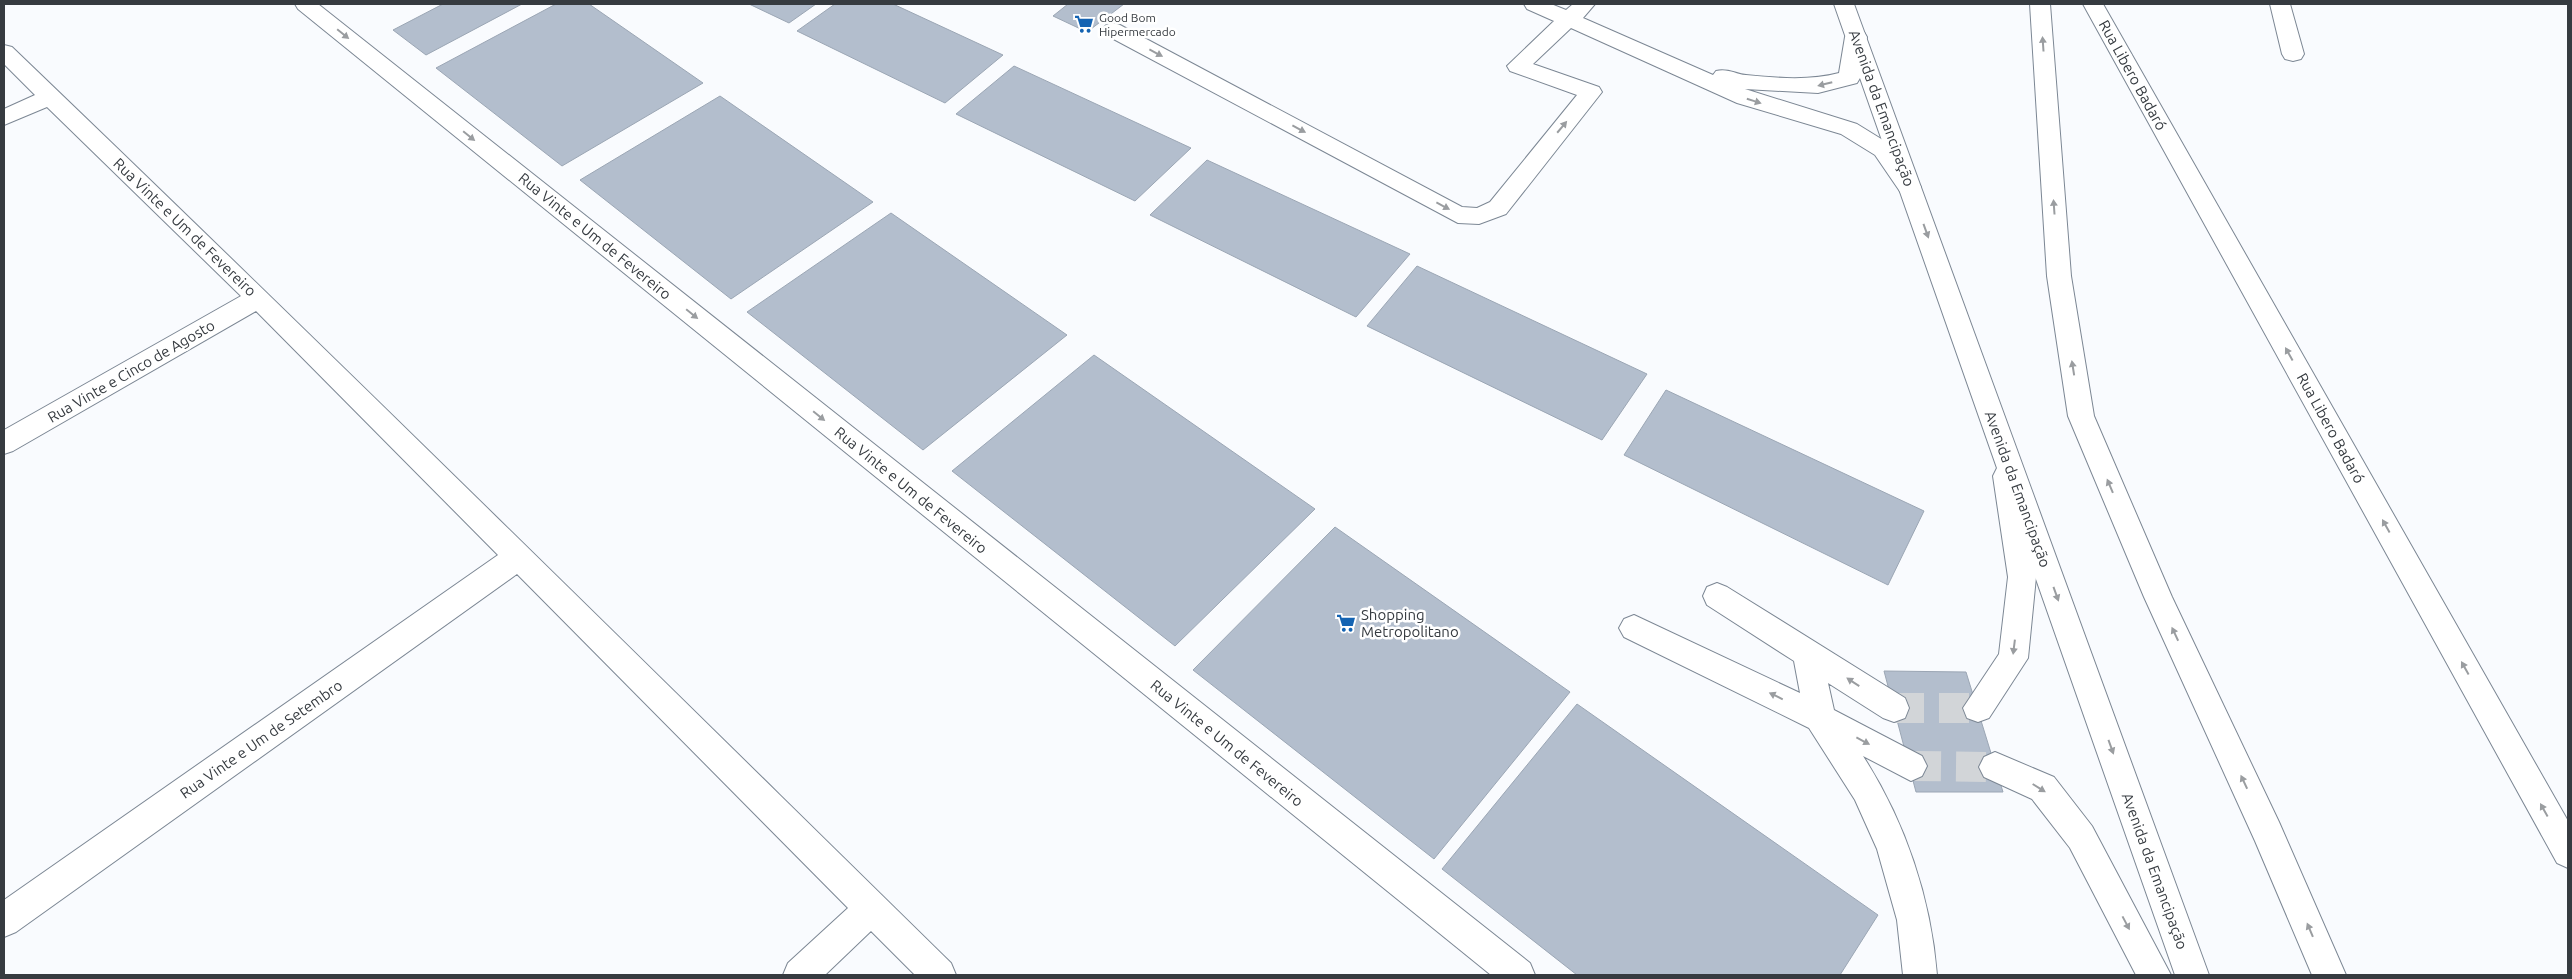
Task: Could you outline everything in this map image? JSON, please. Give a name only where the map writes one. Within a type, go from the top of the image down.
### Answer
[{"type":"street","name":"Rua Vinte e Um de Fevereiro","points":[[304,4],[1518,975]]},
{"type":"street","points":[[1534,4],[1745,98],[1849,129],[1883,150],[1912,192]]},
{"type":"street","points":[[1113,30],[1458,215],[1480,216],[1498,208],[1591,92],[1518,66],[1585,4]]},
{"type":"street","name":"Avenida da Emancipação","points":[[1844,4],[2192,975]]},
{"type":"street","points":[[2040,4],[2059,276],[2081,416],[2158,596],[2268,833],[2329,975]]},
{"type":"street","name":"Rua Libero Badaró","points":[[2093,4],[2568,852]]},
{"type":"street","points":[[2280,4],[2293,54]]},
{"type":"street","points":[[1613,38],[1742,82],[1818,86],[1849,78],[1856,37]]},
{"type":"street","name":"Rua Vinte e Um de Fevereiro","points":[[4,52],[258,298],[939,975]]},
{"type":"street","points":[[4,118],[51,96]]},
{"type":"street","name":"Rua Vinte e Cinco de Agosto","points":[[4,443],[258,298]]},
{"type":"street","points":[[1978,708],[2013,658],[2022,577],[2002,442]]},
{"type":"street","name":"Rua Vinte e Um de Setembro","points":[[4,920],[518,557]]},
{"type":"street","points":[[1716,596],[1894,708]]},
{"type":"street","points":[[1634,628],[1820,718],[1911,766]]},
{"type":"street","points":[[1808,654],[1820,718],[1866,789],[1893,848],[1914,920],[1920,975]]},
{"type":"street","points":[[1995,766],[2043,788],[2081,837],[2154,975]]},
{"type":"street","points":[[800,975],[871,909]]},
{"type":"building","points":[[443,4],[522,4],[426,55],[393,30]]},
{"type":"building","points":[[556,4],[589,4],[703,83],[562,166],[436,68]]},
{"type":"building","points":[[749,4],[816,4],[789,23]]},
{"type":"building","points":[[835,4],[893,4],[1003,55],[945,103],[797,31]]},
{"type":"building","name":"Good Bom Hipermercado","points":[[1068,4],[1124,4],[1087,32],[1053,16]]},
{"type":"building","points":[[1014,66],[1191,148],[1135,201],[956,114]]},
{"type":"building","points":[[720,96],[873,202],[731,299],[580,180]]},
{"type":"building","points":[[1207,160],[1410,254],[1356,317],[1150,215]]},
{"type":"building","points":[[891,213],[1067,335],[923,450],[747,312]]},
{"type":"building","points":[[1417,266],[1647,374],[1602,440],[1367,326]]},
{"type":"building","points":[[1094,355],[1315,509],[1175,646],[952,471]]},
{"type":"building","points":[[1666,390],[1924,511],[1888,585],[1624,455]]},
{"type":"building","points":[[1335,527],[1570,692],[1434,859],[1193,670]]},
{"type":"building","points":[[1884,671],[1966,672],[2003,792],[1916,792]]},
{"type":"building","points":[[1577,704],[1878,915],[1840,975],[1577,975],[1442,869]]},
{"type":"tunnel","points":[[1894,708],[1978,708]]},
{"type":"tunnel","points":[[1911,766],[1995,767]]},
{"type":"place","name":"Good Bom Hipermercado","points":[[1084,24]]},
{"type":"place","name":"Shopping Metropolitano","points":[[1346,623]]}]
